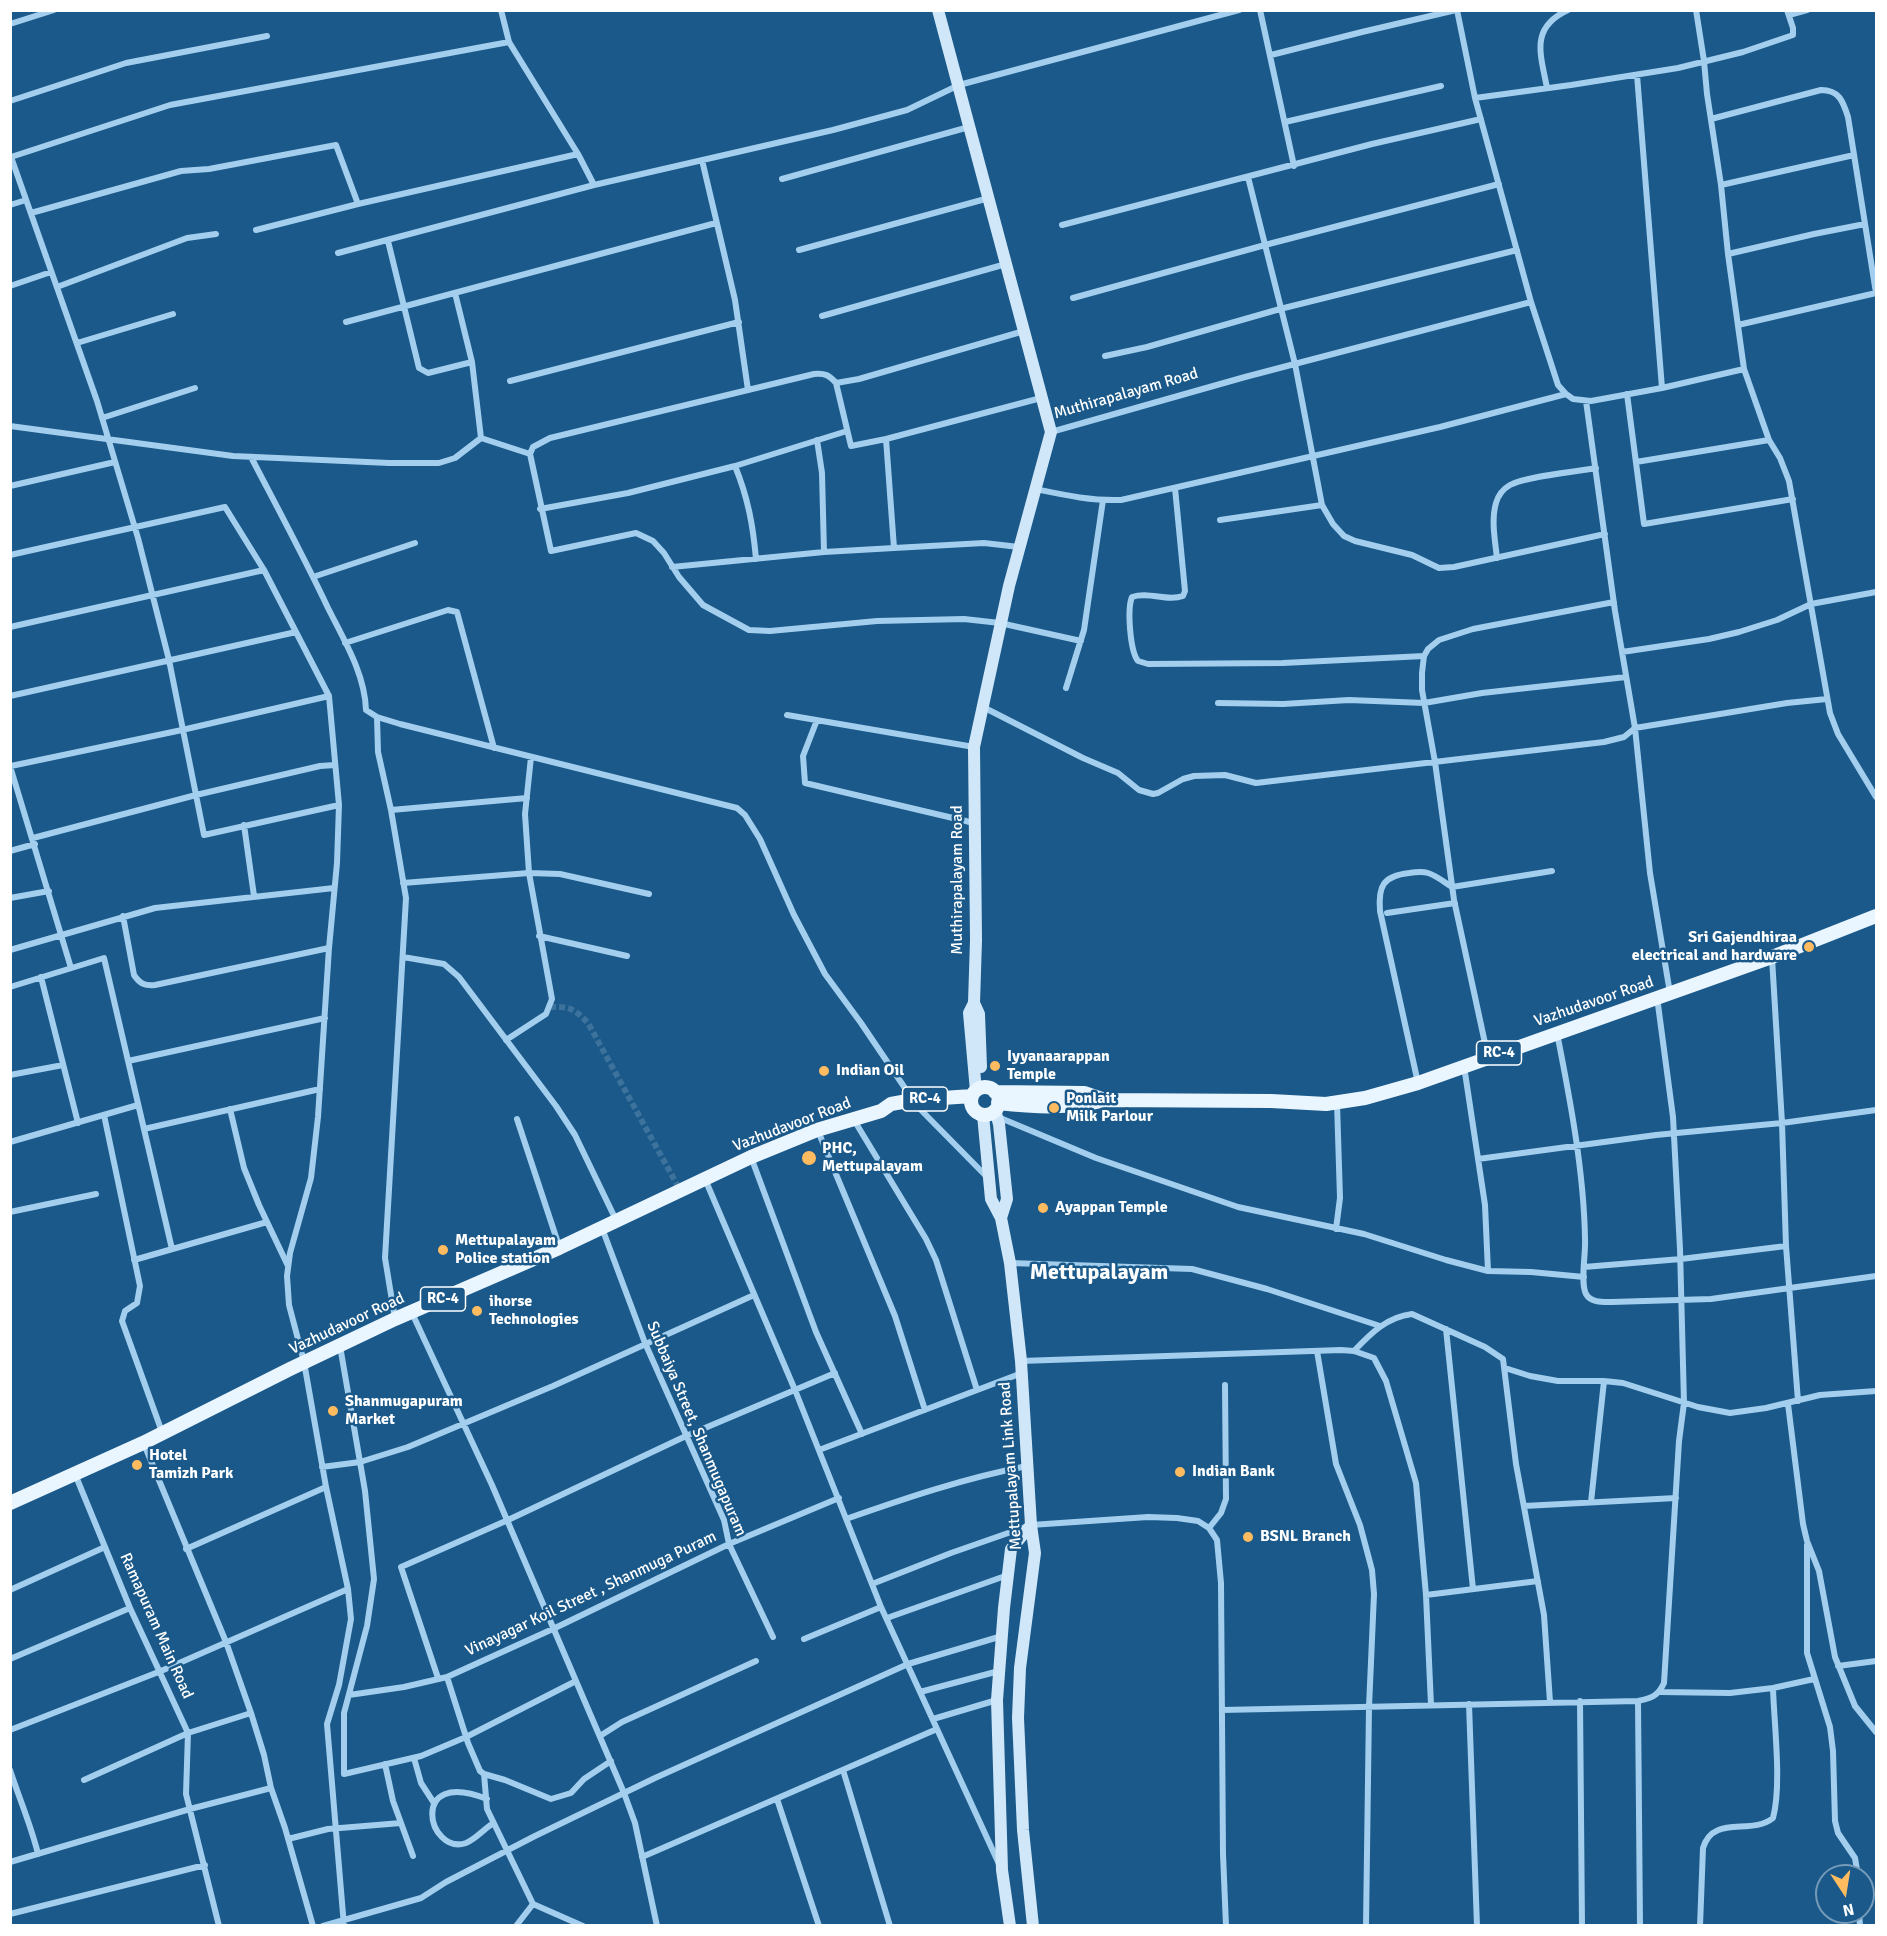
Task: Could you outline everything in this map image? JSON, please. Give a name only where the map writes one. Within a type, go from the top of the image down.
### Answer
[{"type":"main road","name":"Vazhudavoor Road","points":[[10,1503],[143,1443],[395,1319],[560,1248],[751,1158],[817,1130],[853,1118],[881,1111],[894,1113],[916,1104],[986,1102],[1084,1093],[1105,1100],[1271,1101],[1326,1104],[1365,1098],[1418,1083],[1772,957],[1876,916]]},
{"type":"street","points":[[10,24],[54,10]]},
{"type":"street","points":[[501,10],[509,42],[578,154],[594,185]]},
{"type":"street","points":[[938,10],[1051,432]]},
{"type":"street","points":[[338,253],[594,185],[777,144],[907,110],[959,85],[1239,10]]},
{"type":"street","points":[[1260,10],[1294,166]]},
{"type":"street","points":[[1271,55],[1457,10],[1475,98],[1531,302],[1558,385],[1573,399],[1586,401],[1662,388],[1744,369]]},
{"type":"street","points":[[1547,88],[1540,39],[1552,19],[1568,10]]},
{"type":"street","points":[[1696,10],[1744,369],[1769,440],[1780,458],[1789,481],[1833,723],[1876,797]]},
{"type":"street","points":[[1475,98],[1637,75],[1743,52],[1790,37],[1794,31],[1788,13],[1807,10]]},
{"type":"street","points":[[10,101],[126,63],[267,36]]},
{"type":"street","points":[[339,805],[204,835],[169,660],[135,527],[77,343],[10,157],[141,114],[194,100],[509,42]]},
{"type":"street","points":[[1637,75],[1662,388]]},
{"type":"street","points":[[1285,122],[1441,86]]},
{"type":"street","points":[[1711,119],[1821,90],[1831,90],[1843,103],[1848,117],[1876,293],[1738,325]]},
{"type":"street","points":[[1062,225],[1372,144],[1481,119]]},
{"type":"street","points":[[782,179],[970,127]]},
{"type":"street","points":[[31,213],[181,171],[209,169],[336,145],[358,204]]},
{"type":"street","points":[[256,230],[358,204],[578,154]]},
{"type":"street","points":[[1721,185],[1854,155]]},
{"type":"street","points":[[702,160],[735,300],[748,390]]},
{"type":"street","points":[[1248,177],[1295,364],[1322,505],[1333,524],[1344,536],[1355,541],[1412,555],[1439,568],[1454,567],[1605,534]]},
{"type":"street","points":[[1073,298],[1264,245],[1499,184]]},
{"type":"street","points":[[799,250],[989,198]]},
{"type":"street","points":[[10,206],[26,200]]},
{"type":"street","points":[[346,322],[716,223]]},
{"type":"street","points":[[1728,255],[1814,234],[1865,225]]},
{"type":"street","points":[[57,287],[187,238],[216,234]]},
{"type":"street","points":[[388,241],[419,368],[428,373],[472,362]]},
{"type":"street","points":[[1105,356],[1147,347],[1280,309],[1517,250]]},
{"type":"street","points":[[822,316],[1006,264]]},
{"type":"street","points":[[10,286],[51,272]]},
{"type":"street","points":[[455,293],[472,362],[481,438]]},
{"type":"street","name":"Muthirapalayam Road","points":[[986,1102],[979,1014],[974,1003],[975,741],[1000,622],[1051,432],[1295,364],[1531,302]]},
{"type":"street","points":[[77,343],[173,314]]},
{"type":"street","points":[[510,381],[739,322]]},
{"type":"street","points":[[836,383],[859,379],[1025,331]]},
{"type":"street","points":[[1043,398],[851,446],[836,383],[824,373],[550,438],[533,447],[530,454],[540,509],[551,551],[636,533],[653,541],[664,553],[679,578],[703,605],[749,630],[770,631],[877,621],[964,619],[1000,622],[1081,641]]},
{"type":"street","points":[[102,418],[195,388]]},
{"type":"street","points":[[1035,489],[1075,498],[1121,500],[1440,427],[1566,394]]},
{"type":"street","points":[[1627,394],[1644,524],[1793,499]]},
{"type":"street","points":[[1222,1710],[1638,1701],[1651,1698],[1660,1692],[1664,1683],[1679,1441],[1684,1403],[1674,1134],[1664,995],[1635,728],[1614,602],[1586,401]]},
{"type":"street","points":[[10,426],[251,457],[440,463],[455,459],[481,438]]},
{"type":"street","points":[[540,509],[628,493],[735,466],[847,431]]},
{"type":"street","points":[[481,438],[530,454]]},
{"type":"street","points":[[886,439],[894,548]]},
{"type":"street","points":[[817,440],[822,473],[824,552]]},
{"type":"street","points":[[1636,462],[1769,440]]},
{"type":"street","points":[[251,457],[345,643],[362,685],[366,710],[377,717],[400,724],[737,808],[745,815],[760,839],[794,915],[825,974],[916,1104],[989,1178]]},
{"type":"street","points":[[10,486],[115,462]]},
{"type":"street","points":[[735,466],[749,504],[756,559]]},
{"type":"street","points":[[1497,558],[1494,513],[1496,501],[1509,485],[1596,468]]},
{"type":"street","points":[[1175,488],[1185,591],[1183,596],[1176,599],[1156,595],[1132,597],[1130,607],[1132,645],[1133,654],[1138,661],[1148,664],[1283,663],[1424,656]]},
{"type":"street","points":[[1066,687],[1081,641],[1089,602],[1103,500]]},
{"type":"street","points":[[1220,520],[1322,505]]},
{"type":"street","points":[[10,555],[225,507],[264,570],[329,696],[339,805],[337,863],[312,1169],[288,1268],[290,1305],[304,1362],[322,1467],[348,1589],[351,1619],[339,1684],[327,1724],[344,1922]]},
{"type":"street","points":[[313,577],[415,543]]},
{"type":"street","points":[[672,567],[824,552],[984,543],[1019,547]]},
{"type":"street","points":[[10,627],[264,570]]},
{"type":"street","points":[[1622,652],[1739,632],[1777,620],[1811,604],[1876,592]]},
{"type":"street","points":[[1488,1057],[1452,887],[1435,762],[1424,703],[1422,673],[1424,656],[1431,645],[1439,640],[1473,629],[1614,602]]},
{"type":"street","points":[[345,643],[448,610],[457,612],[494,748]]},
{"type":"street","points":[[10,696],[296,632]]},
{"type":"street","points":[[1218,703],[1282,704],[1349,700],[1424,703],[1482,693],[1626,677]]},
{"type":"street","points":[[71,968],[34,841],[12,778],[11,766],[329,696]]},
{"type":"street","points":[[980,709],[1118,773],[1146,794],[1158,793],[1177,782],[1194,776],[1225,775],[1256,783],[1604,742],[1624,737],[1635,728],[1787,703],[1827,699]]},
{"type":"street","points":[[787,715],[975,741]]},
{"type":"street","points":[[377,717],[378,752],[391,810],[405,898],[385,1258],[395,1319]]},
{"type":"street","points":[[818,720],[803,756],[805,783],[974,823]]},
{"type":"street","points":[[506,1040],[546,1014],[552,999],[529,873],[525,814],[531,757]]},
{"type":"street","points":[[10,851],[34,841],[196,795],[320,766],[335,765]]},
{"type":"street","points":[[391,810],[527,798]]},
{"type":"street","points":[[244,825],[254,896]]},
{"type":"street","points":[[1418,1083],[1380,911],[1378,896],[1383,884],[1390,877],[1413,872],[1425,872],[1452,887],[1552,871]]},
{"type":"street","points":[[403,883],[529,873],[560,874],[649,894]]},
{"type":"street","points":[[10,950],[155,908],[334,888]]},
{"type":"street","points":[[10,898],[49,891]]},
{"type":"street","points":[[1387,913],[1455,903]]},
{"type":"street","points":[[123,916],[134,975],[141,984],[150,986],[329,948]]},
{"type":"street","points":[[539,936],[627,956]]},
{"type":"street","points":[[403,957],[449,967],[556,1106],[575,1135],[616,1220]]},
{"type":"street","points":[[1772,957],[1782,1123],[1786,1246],[1798,1401]]},
{"type":"street","points":[[10,987],[104,958],[172,1249]]},
{"type":"street","points":[[40,977],[78,1123]]},
{"type":"street","points":[[128,1062],[325,1018]]},
{"type":"street","points":[[1557,1032],[1576,1146],[1585,1239],[1585,1292],[1591,1299],[1625,1303],[1720,1298],[1876,1276]]},
{"type":"street","points":[[10,1075],[63,1065]]},
{"type":"street","points":[[1464,1065],[1487,1228],[1488,1271]]},
{"type":"street","points":[[144,1129],[320,1089]]},
{"type":"street","points":[[986,1102],[1007,1199],[1001,1218]]},
{"type":"street","points":[[986,1102],[1096,1158],[1238,1207],[1364,1234],[1488,1271],[1584,1277]]},
{"type":"street","name":"Mettupalayam Link Road","points":[[986,1102],[991,1199],[1001,1218],[1010,1263],[1021,1367],[1031,1525],[1035,1553],[1020,1668],[1018,1718],[1023,1830],[1033,1926]]},
{"type":"street","points":[[1336,1229],[1340,1198],[1337,1102]]},
{"type":"street","points":[[10,1142],[138,1105]]},
{"type":"street","points":[[230,1109],[244,1168],[288,1268]]},
{"type":"street","points":[[1478,1159],[1876,1110]]},
{"type":"street","points":[[104,1115],[140,1286],[139,1299],[125,1311],[122,1322],[162,1433]]},
{"type":"street","points":[[853,1118],[926,1239],[936,1260],[977,1390]]},
{"type":"street","points":[[517,1119],[560,1248]]},
{"type":"street","points":[[817,1130],[895,1316],[925,1410]]},
{"type":"street","points":[[751,1158],[816,1332],[862,1434]]},
{"type":"street","points":[[704,1179],[795,1390],[881,1606],[1002,1870]]},
{"type":"street","points":[[10,1212],[96,1194]]},
{"type":"street","points":[[134,1260],[267,1222]]},
{"type":"street","name":"Subbaiya Street, Shanmugapuram","points":[[602,1227],[645,1343],[723,1520],[729,1544],[773,1637]]},
{"type":"street","points":[[1584,1267],[1680,1259],[1786,1246]]},
{"type":"street","points":[[1010,1263],[1192,1269],[1267,1289],[1380,1326]]},
{"type":"street","points":[[322,1467],[360,1462],[408,1447],[754,1295]]},
{"type":"street","points":[[412,1313],[508,1520],[624,1793],[635,1823],[657,1926]]},
{"type":"street","points":[[1354,1351],[1380,1326],[1401,1316],[1412,1314],[1497,1353],[1503,1359],[1516,1464],[1547,1641],[1550,1702]]},
{"type":"street","points":[[1446,1329],[1473,1589]]},
{"type":"street","points":[[340,1346],[360,1462],[374,1579],[367,1626],[344,1713],[344,1774],[414,1758],[466,1737],[576,1681]]},
{"type":"street","points":[[1317,1351],[1336,1464],[1360,1525],[1372,1570],[1374,1594],[1369,1707],[1366,1926]]},
{"type":"street","points":[[819,1450],[977,1390],[1021,1367],[1317,1351],[1354,1351],[1374,1358],[1386,1381],[1413,1471],[1418,1499],[1426,1595],[1431,1705]]},
{"type":"street","points":[[1505,1368],[1530,1376],[1558,1381],[1623,1383],[1684,1403],[1730,1413],[1788,1404],[1820,1395],[1876,1391]]},
{"type":"street","points":[[438,1678],[401,1567],[508,1520],[687,1436],[835,1373]]},
{"type":"street","points":[[1591,1502],[1604,1381]]},
{"type":"street","points":[[1209,1528],[1221,1513],[1226,1499],[1225,1384]]},
{"type":"street","points":[[1788,1404],[1803,1524],[1819,1571],[1833,1647],[1855,1706],[1876,1732]]},
{"type":"street","points":[[143,1443],[226,1642],[251,1713],[313,1926]]},
{"type":"street","points":[[846,1519],[945,1485],[1027,1466]]},
{"type":"street","name":"Ramapuram Main Road","points":[[75,1474],[130,1608],[188,1733],[186,1794],[219,1926]]},
{"type":"street","points":[[186,1549],[326,1487]]},
{"type":"street","name":"Vinayagar Koil Street , Shanmuga Puram","points":[[349,1695],[404,1687],[447,1677],[729,1544],[839,1498]]},
{"type":"street","points":[[1524,1506],[1676,1498]]},
{"type":"street","points":[[872,1584],[1031,1525],[1158,1517],[1198,1521],[1209,1528],[1217,1540],[1220,1570],[1226,1926]]},
{"type":"street","points":[[1010,1926],[1002,1870],[997,1700],[1011,1549],[1031,1525]]},
{"type":"street","points":[[1807,1541],[1807,1653],[1830,1727],[1835,1821],[1838,1833],[1856,1858],[1857,1864]]},
{"type":"street","points":[[10,1590],[105,1547]]},
{"type":"street","points":[[887,1618],[1008,1575]]},
{"type":"street","points":[[1426,1595],[1538,1581]]},
{"type":"street","points":[[10,1730],[161,1671],[348,1589]]},
{"type":"street","points":[[804,1639],[881,1606]]},
{"type":"street","points":[[10,1659],[130,1608]]},
{"type":"street","points":[[323,1926],[344,1922],[421,1898],[507,1850],[624,1793],[908,1664],[1002,1636]]},
{"type":"street","points":[[600,1736],[622,1722],[756,1661]]},
{"type":"street","points":[[1839,1666],[1876,1661]]},
{"type":"street","points":[[920,1692],[999,1671]]},
{"type":"street","points":[[447,1677],[466,1737],[480,1771],[484,1774],[551,1799],[571,1793],[584,1779],[610,1761]]},
{"type":"street","points":[[1660,1692],[1730,1693],[1773,1688],[1814,1679]]},
{"type":"street","points":[[1700,1926],[1705,1840],[1717,1830],[1760,1825],[1773,1818],[1777,1781],[1773,1688]]},
{"type":"street","points":[[933,1719],[997,1700]]},
{"type":"street","points":[[1580,1701],[1582,1926]]},
{"type":"street","points":[[1638,1701],[1640,1926]]},
{"type":"street","points":[[1469,1704],[1477,1926]]},
{"type":"street","points":[[84,1780],[188,1733],[251,1713]]},
{"type":"street","points":[[642,1857],[937,1729]]},
{"type":"street","points":[[414,1758],[421,1783],[435,1803]]},
{"type":"street","points":[[385,1764],[387,1780],[413,1856]]},
{"type":"street","points":[[10,1770],[38,1854]]},
{"type":"street","points":[[843,1770],[890,1926]]},
{"type":"street","points":[[484,1774],[487,1809],[492,1824],[533,1904],[583,1926]]},
{"type":"street","points":[[10,1862],[190,1809],[271,1788]]},
{"type":"street","points":[[487,1799],[461,1791],[444,1794],[435,1803],[433,1822],[442,1838],[450,1842],[466,1843],[492,1824]]},
{"type":"street","points":[[777,1799],[819,1926]]},
{"type":"street","points":[[288,1839],[337,1828],[401,1823]]},
{"type":"street","points":[[10,1914],[205,1865]]},
{"type":"street","points":[[516,1926],[533,1904]]},
{"type":"tunnel","points":[[550,1007],[571,1009],[588,1023],[680,1190]]},
{"type":"place","name":"Sri Gajendhiraa electrical and hardware","points":[[1809,947]]},
{"type":"place","name":"Iyyanaarappan Temple","points":[[995,1066]]},
{"type":"place","name":"Indian Oil","points":[[824,1071]]},
{"type":"place","name":"Ponlait Milk Parlour","points":[[1054,1108]]},
{"type":"place","name":"PHC, Mettupalayam","points":[[809,1158]]},
{"type":"place","name":"Ayappan Temple","points":[[1043,1208]]},
{"type":"place","name":"Mettupalayam Police station","points":[[443,1250]]},
{"type":"place","name":"ihorse Technologies","points":[[477,1311]]},
{"type":"place","name":"Shanmugapuram Market","points":[[333,1411]]},
{"type":"place","name":"Hotel Tamizh Park","points":[[137,1465]]},
{"type":"place","name":"Indian Bank","points":[[1180,1472]]},
{"type":"place","name":"BSNL Branch","points":[[1248,1537]]},
{"type":"district","name":"Mettupalayam","points":[[1099,1273]]}]
